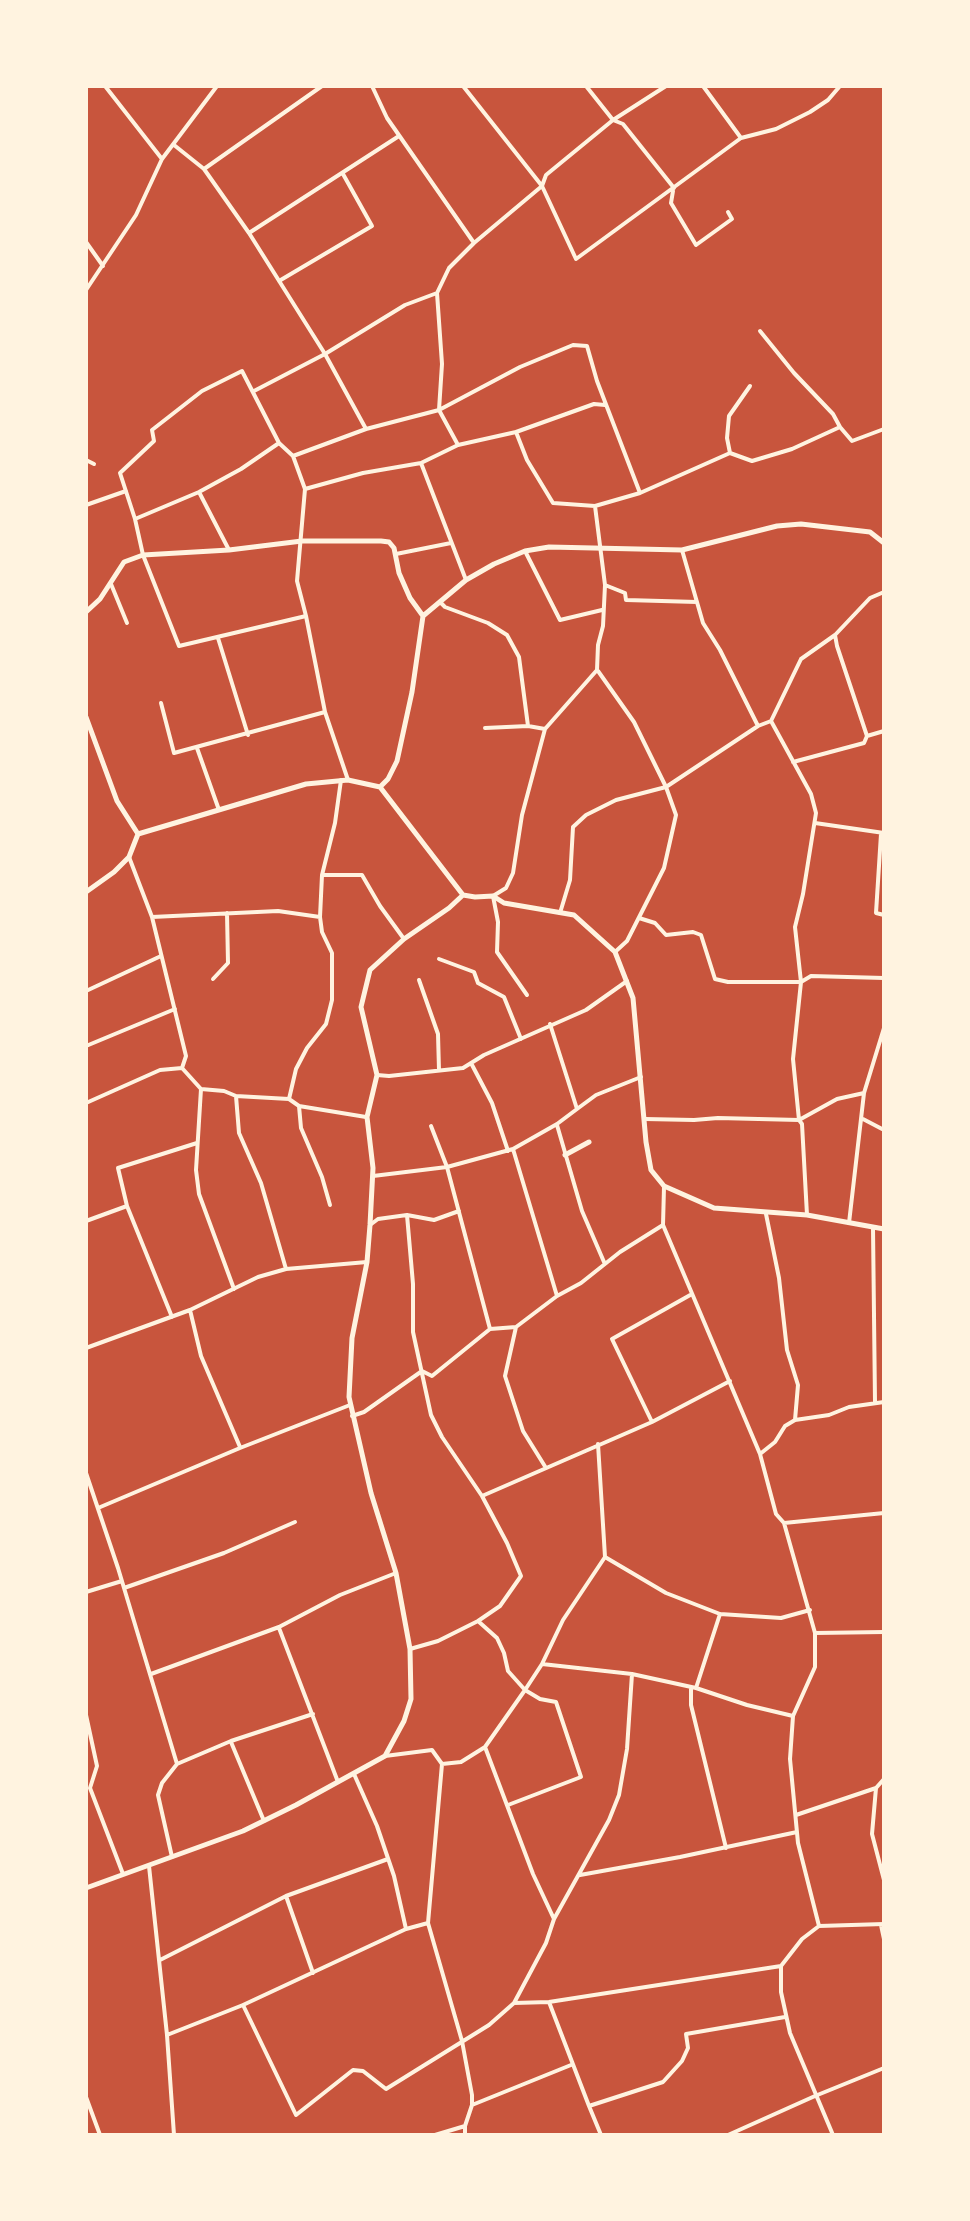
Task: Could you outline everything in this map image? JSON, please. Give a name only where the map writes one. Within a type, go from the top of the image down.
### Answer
[{"type":"street","points":[[105,86],[162,159]]},
{"type":"street","points":[[86,290],[136,215],[162,159],[217,86]]},
{"type":"street","points":[[204,169],[322,86]]},
{"type":"street","points":[[372,86],[387,118],[474,243]]},
{"type":"street","points":[[463,86],[542,186],[576,259],[741,138],[776,129],[810,112],[828,100],[840,86]]},
{"type":"street","points":[[586,86],[613,120],[623,124],[674,188],[671,203],[696,245],[732,219],[728,212]]},
{"type":"street","points":[[458,445],[439,410],[442,364],[437,293],[449,268],[542,186],[546,175],[613,120],[666,86]]},
{"type":"street","points":[[703,86],[741,138]]},
{"type":"street","points":[[249,233],[399,136]]},
{"type":"street","points":[[174,145],[204,169],[249,233],[325,354],[366,429]]},
{"type":"street","points":[[279,281],[372,226],[343,174]]},
{"type":"street","points":[[86,242],[103,266]]},
{"type":"street","points":[[254,391],[325,354],[405,305],[437,293]]},
{"type":"street","points":[[760,331],[833,414],[852,441],[884,429]]},
{"type":"street","points":[[293,456],[366,429],[439,410],[520,367],[573,345],[587,346],[605,405],[640,493]]},
{"type":"street","points":[[289,1099],[296,1069],[307,1048],[326,1024],[332,1000],[332,953],[322,932],[320,917],[322,875],[344,780],[325,712],[306,616],[297,581],[305,489],[293,456],[279,443],[242,371],[202,391],[152,430],[154,441],[120,473],[143,555],[179,646],[306,616]]},
{"type":"street","points":[[730,453],[727,438],[729,416],[750,386]]},
{"type":"street","points":[[305,489],[363,473],[421,463],[458,445],[516,432],[594,404],[605,405]]},
{"type":"street","points":[[516,432],[527,460],[553,503],[595,506],[640,493],[730,453],[752,461],[792,449],[840,427]]},
{"type":"street","points":[[135,519],[199,492],[279,443]]},
{"type":"street","points":[[86,460],[94,464]]},
{"type":"street","points":[[421,463],[466,580]]},
{"type":"street","points":[[86,505],[126,491]]},
{"type":"street","points":[[199,492],[229,550]]},
{"type":"street","points":[[493,896],[506,888],[513,873],[522,815],[545,729],[597,670],[605,585],[595,506]]},
{"type":"street","points":[[380,787],[397,761],[412,692],[423,616],[466,580],[494,564],[525,551],[549,547],[682,550],[777,526],[801,524],[870,532],[884,543]]},
{"type":"street","points":[[86,612],[111,584],[124,562],[143,555],[229,550],[302,541],[389,542],[410,598],[423,616]]},
{"type":"street","points":[[396,554],[451,543]]},
{"type":"street","points":[[682,550],[703,623],[758,726]]},
{"type":"street","points":[[525,551],[560,620],[602,610]]},
{"type":"street","points":[[111,584],[127,623]]},
{"type":"street","points":[[605,585],[625,593],[626,600],[697,602]]},
{"type":"street","points":[[560,913],[570,880],[573,827],[586,815],[616,800],[666,787],[758,726],[771,721],[801,659],[835,635],[870,598],[884,592]]},
{"type":"street","points":[[440,602],[507,635],[519,657],[528,726]]},
{"type":"street","points":[[793,762],[864,743],[867,736],[835,635]]},
{"type":"street","points":[[218,638],[248,735]]},
{"type":"street","points":[[597,670],[634,722],[666,787],[676,815],[664,868],[627,941],[615,952]]},
{"type":"street","points":[[161,703],[174,753],[325,712]]},
{"type":"street","points":[[86,717],[123,815],[138,834]]},
{"type":"street","points":[[771,721],[811,794],[815,823],[795,927],[801,982],[793,1059],[807,1174],[807,1215]]},
{"type":"street","points":[[485,728],[528,726],[545,729]]},
{"type":"street","points":[[867,736],[884,731]]},
{"type":"street","points":[[197,748],[220,811]]},
{"type":"street","points":[[138,834],[306,784],[344,780],[380,787],[463,895]]},
{"type":"street","points":[[815,823],[882,833],[876,913],[884,915]]},
{"type":"street","points":[[86,892],[129,857],[138,834]]},
{"type":"street","points":[[129,857],[152,917],[186,1056],[182,1068]]},
{"type":"street","points":[[322,875],[362,875],[404,939]]},
{"type":"street","points":[[385,1756],[404,1721],[411,1699],[410,1649],[396,1573],[371,1493],[350,1405],[352,1338],[367,1262],[373,1176],[367,1117],[377,1075],[361,1007],[370,970],[404,939],[463,895],[493,896],[504,903],[574,915],[615,952],[633,998],[651,1170],[664,1186],[714,1208],[807,1215],[884,1229]]},
{"type":"street","points":[[493,896],[498,922],[497,952],[527,995]]},
{"type":"street","points":[[152,917],[278,911],[320,917]]},
{"type":"street","points":[[213,979],[228,963],[227,913]]},
{"type":"street","points":[[638,917],[655,923],[666,935],[693,932],[701,935],[715,979],[728,982],[801,982],[811,976],[884,978]]},
{"type":"street","points":[[86,991],[161,956]]},
{"type":"street","points":[[439,959],[474,972],[478,983],[504,997],[521,1039]]},
{"type":"street","points":[[419,980],[438,1034],[439,1070]]},
{"type":"street","points":[[377,1075],[463,1068],[550,1024],[586,1010],[627,981]]},
{"type":"street","points":[[86,1046],[175,1009]]},
{"type":"street","points":[[550,1024],[577,1109]]},
{"type":"street","points":[[849,1223],[864,1093],[884,1028]]},
{"type":"street","points":[[471,1063],[511,1150],[557,1296]]},
{"type":"street","points":[[182,1068],[201,1089],[224,1091],[236,1096],[289,1099],[299,1106],[367,1117]]},
{"type":"street","points":[[86,1103],[160,1070],[182,1068]]},
{"type":"street","points":[[373,1176],[447,1167],[511,1150],[557,1124],[596,1095],[641,1077]]},
{"type":"street","points":[[201,1089],[196,1170],[199,1194],[234,1289]]},
{"type":"street","points":[[645,1119],[799,1120],[837,1099],[864,1093]]},
{"type":"street","points":[[236,1096],[239,1133],[261,1183],[286,1269]]},
{"type":"street","points":[[299,1106],[301,1128],[330,1205]]},
{"type":"street","points":[[863,1119],[884,1130]]},
{"type":"street","points":[[557,1124],[582,1211],[604,1262]]},
{"type":"street","points":[[431,1126],[460,1211],[490,1329]]},
{"type":"street","points":[[565,1155],[589,1142]]},
{"type":"street","points":[[172,1317],[127,1206],[118,1168],[198,1143]]},
{"type":"street","points":[[664,1186],[663,1225],[760,1454],[776,1514],[784,1523],[815,1633],[815,1667],[793,1716],[790,1759],[797,1832],[805,1877],[819,1926]]},
{"type":"street","points":[[86,1221],[127,1206]]},
{"type":"street","points":[[370,1225],[378,1219],[407,1215],[434,1220],[460,1211]]},
{"type":"street","points":[[766,1214],[779,1278],[787,1350],[798,1385],[795,1420]]},
{"type":"street","points":[[407,1215],[413,1284],[413,1332],[431,1415],[442,1437],[482,1496],[521,1576],[500,1606],[478,1621],[438,1641],[410,1649]]},
{"type":"street","points":[[422,1371],[432,1376],[490,1329],[516,1327],[557,1296],[581,1283],[604,1262],[663,1225]]},
{"type":"street","points":[[873,1228],[875,1402]]},
{"type":"street","points":[[86,1348],[190,1310],[258,1277],[286,1269],[367,1262]]},
{"type":"street","points":[[652,1422],[612,1339],[692,1294]]},
{"type":"street","points":[[190,1310],[201,1356],[240,1448]]},
{"type":"street","points":[[516,1327],[505,1376],[523,1431],[546,1468]]},
{"type":"street","points":[[352,1416],[364,1412],[422,1371]]},
{"type":"street","points":[[482,1496],[652,1422],[730,1381]]},
{"type":"street","points":[[760,1454],[775,1442],[785,1426],[795,1420],[884,1402]]},
{"type":"street","points":[[98,1508],[350,1405]]},
{"type":"street","points":[[442,1764],[461,1762],[485,1747],[542,1664],[563,1620],[605,1557],[598,1444]]},
{"type":"street","points":[[86,1473],[177,1764]]},
{"type":"street","points":[[784,1523],[884,1513]]},
{"type":"street","points":[[124,1588],[224,1553],[295,1522]]},
{"type":"street","points":[[605,1557],[666,1593],[720,1614],[781,1618],[810,1610]]},
{"type":"street","points":[[151,1674],[279,1627],[340,1595],[396,1573]]},
{"type":"street","points":[[86,1592],[122,1581]]},
{"type":"street","points":[[720,1614],[694,1687],[691,1705],[726,1848]]},
{"type":"street","points":[[478,1621],[497,1638],[508,1671],[525,1690],[540,1699],[556,1702],[581,1777],[508,1805]]},
{"type":"street","points":[[279,1627],[338,1782]]},
{"type":"street","points":[[815,1633],[884,1632]]},
{"type":"street","points":[[542,1664],[632,1674],[694,1687],[793,1716]]},
{"type":"street","points":[[243,2005],[296,2115],[353,2070],[363,2071],[386,2089],[489,2025],[514,2003],[546,1943],[554,1919],[609,1820],[619,1795],[627,1749],[632,1674]]},
{"type":"street","points":[[172,1857],[158,1795],[169,1771],[177,1764],[231,1741],[313,1714]]},
{"type":"street","points":[[86,1715],[97,1766],[90,1788],[123,1876]]},
{"type":"street","points":[[231,1741],[264,1821]]},
{"type":"street","points":[[485,1747],[533,1874],[554,1919]]},
{"type":"street","points":[[86,1888],[264,1821],[385,1756],[432,1750],[442,1764],[428,1923],[462,2041],[472,2105],[465,2135]]},
{"type":"street","points":[[354,1774],[388,1859],[406,1929]]},
{"type":"street","points":[[796,1815],[876,1788],[884,1779]]},
{"type":"street","points":[[876,1788],[872,1834],[884,1880]]},
{"type":"street","points":[[579,1875],[797,1832]]},
{"type":"street","points":[[160,1960],[286,1896],[388,1859]]},
{"type":"street","points":[[149,1866],[174,2135]]},
{"type":"street","points":[[286,1896],[313,1973]]},
{"type":"street","points":[[167,2035],[243,2005],[406,1929],[428,1923]]},
{"type":"street","points":[[833,2135],[785,2017],[781,1966],[802,1939],[819,1926],[882,1924],[884,1939]]},
{"type":"street","points":[[514,2003],[549,2002],[781,1966]]},
{"type":"street","points":[[549,2002],[601,2135]]},
{"type":"street","points":[[589,2106],[663,2082],[682,2061],[688,2048],[686,2034],[785,2017]]},
{"type":"street","points":[[472,2105],[572,2065]]},
{"type":"street","points":[[728,2135],[884,2068]]},
{"type":"street","points":[[86,2097],[100,2135]]},
{"type":"street","points":[[435,2135],[465,2126]]}]
